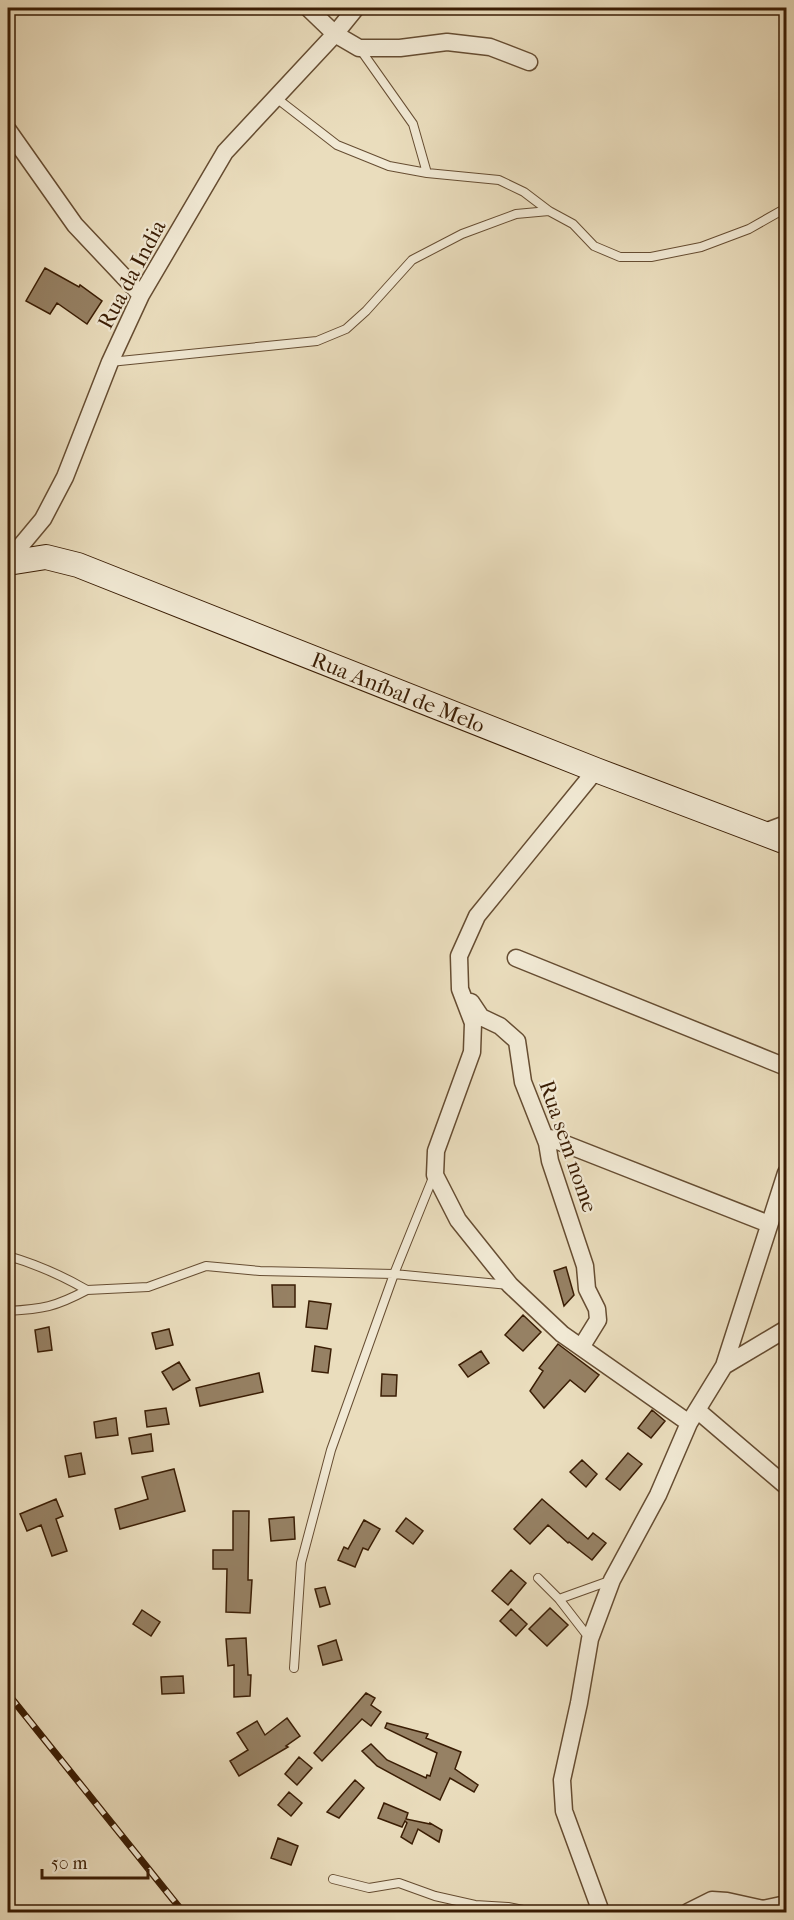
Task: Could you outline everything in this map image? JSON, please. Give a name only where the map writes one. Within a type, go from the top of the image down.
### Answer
[{"type":"street","points":[[308,8],[335,34],[359,48],[400,48],[447,42],[490,46],[529,62]]},
{"type":"street","name":"Rua da India","points":[[8,562],[43,519],[65,477],[110,362],[141,295],[225,152],[335,34],[356,8]]},
{"type":"street","points":[[9,134],[75,225],[141,295]]},
{"type":"street","name":"Rua Aníbal de Melo","points":[[8,562],[46,557],[78,565],[596,770],[786,842]]},
{"type":"street","points":[[596,770],[477,916],[459,956],[460,989],[472,1023],[472,1052],[436,1151],[435,1175],[458,1220],[510,1285],[562,1334],[693,1416],[786,1486]]},
{"type":"street","points":[[762,833],[786,824]]},
{"type":"street","points":[[516,958],[786,1067]]},
{"type":"street","name":"Rua sem nome","points":[[460,983],[481,1017],[500,1026],[517,1041],[524,1082],[547,1143],[550,1161],[585,1266],[587,1289],[597,1309],[598,1320],[585,1341]]},
{"type":"street","points":[[550,1138],[769,1224]]},
{"type":"street","points":[[600,1912],[564,1812],[562,1780],[591,1639],[612,1580],[658,1495],[693,1416],[724,1366],[786,1178]]},
{"type":"street","points":[[724,1366],[786,1329]]},
{"type":"street","points":[[688,1912],[712,1900],[763,1909],[786,1904]]},
{"type":"lane","points":[[359,48],[413,124],[420,141],[427,173]]},
{"type":"lane","points":[[275,97],[337,145],[389,166],[427,173],[499,180],[524,192],[549,211],[573,224],[594,246],[620,257],[651,257],[701,247],[749,229],[786,208]]},
{"type":"lane","points":[[110,362],[317,341],[346,329],[366,311],[412,260],[462,234],[516,214],[549,211]]},
{"type":"lane","points":[[294,1668],[301,1563],[331,1450],[394,1274],[435,1175]]},
{"type":"lane","points":[[8,1256],[39,1265],[87,1290]]},
{"type":"lane","points":[[8,1311],[43,1309],[65,1302],[87,1290],[148,1287],[206,1266],[260,1271],[394,1274],[510,1285]]},
{"type":"lane","points":[[538,1578],[559,1599],[591,1639]]},
{"type":"lane","points":[[559,1599],[612,1580]]},
{"type":"lane","points":[[333,1879],[369,1888],[399,1883],[435,1896],[476,1905],[508,1907],[533,1912]]},
{"type":"building","points":[[45,268],[79,287],[80,285],[102,301],[87,324],[57,303],[50,314],[26,301]]},
{"type":"building","points":[[566,1267],[574,1295],[564,1306],[554,1271]]},
{"type":"building","points":[[272,1285],[295,1285],[295,1307],[273,1307]]},
{"type":"building","points":[[309,1301],[331,1304],[327,1329],[306,1327]]},
{"type":"building","points":[[523,1315],[541,1332],[523,1351],[505,1335]]},
{"type":"building","points":[[49,1327],[52,1350],[38,1352],[35,1330]]},
{"type":"building","points":[[169,1329],[173,1345],[156,1349],[152,1333]]},
{"type":"building","points":[[558,1344],[599,1375],[585,1392],[570,1380],[544,1408],[530,1391],[543,1371],[539,1368]]},
{"type":"building","points":[[315,1346],[331,1349],[328,1373],[312,1371]]},
{"type":"building","points":[[481,1351],[489,1363],[468,1377],[459,1365]]},
{"type":"building","points":[[179,1362],[190,1380],[173,1390],[162,1372]]},
{"type":"building","points":[[259,1373],[263,1392],[200,1406],[196,1388]]},
{"type":"building","points":[[382,1374],[397,1375],[396,1396],[381,1396]]},
{"type":"building","points":[[166,1408],[169,1424],[147,1427],[145,1411]]},
{"type":"building","points":[[652,1410],[665,1421],[651,1438],[638,1428]]},
{"type":"building","points":[[116,1418],[118,1435],[96,1438],[94,1422]]},
{"type":"building","points":[[151,1434],[153,1451],[132,1454],[129,1438]]},
{"type":"building","points":[[81,1453],[85,1474],[69,1477],[65,1456]]},
{"type":"building","points":[[628,1453],[642,1464],[620,1490],[606,1479]]},
{"type":"building","points":[[582,1460],[597,1474],[586,1487],[570,1472]]},
{"type":"building","points":[[174,1469],[185,1511],[120,1529],[115,1509],[148,1499],[142,1477]]},
{"type":"building","points":[[56,1499],[63,1516],[56,1519],[67,1551],[52,1556],[41,1525],[27,1531],[20,1514]]},
{"type":"building","points":[[542,1499],[588,1539],[593,1533],[606,1543],[592,1560],[548,1525],[530,1544],[514,1529]]},
{"type":"building","points":[[233,1511],[249,1511],[248,1580],[252,1580],[250,1613],[226,1612],[227,1569],[213,1569],[213,1550],[233,1550]]},
{"type":"building","points":[[294,1517],[295,1539],[271,1541],[269,1519]]},
{"type":"building","points":[[406,1518],[423,1531],[413,1544],[396,1531]]},
{"type":"building","points":[[364,1520],[380,1529],[368,1550],[363,1548],[355,1567],[338,1560],[344,1547],[348,1549]]},
{"type":"building","points":[[511,1570],[526,1583],[508,1605],[492,1591]]},
{"type":"building","points":[[325,1587],[330,1604],[320,1607],[315,1589]]},
{"type":"building","points":[[550,1608],[568,1625],[547,1646],[529,1629]]},
{"type":"building","points":[[511,1609],[527,1624],[516,1636],[500,1621]]},
{"type":"building","points":[[142,1610],[160,1622],[151,1636],[133,1624]]},
{"type":"building","points":[[246,1638],[248,1675],[251,1675],[250,1696],[234,1697],[234,1665],[228,1666],[226,1639]]},
{"type":"building","points":[[336,1640],[342,1660],[323,1665],[318,1646]]},
{"type":"building","points":[[183,1676],[184,1693],[162,1694],[161,1677]]},
{"type":"building","points":[[366,1693],[375,1698],[371,1705],[381,1712],[371,1726],[362,1719],[322,1761],[314,1753]]},
{"type":"building","points":[[287,1718],[300,1736],[286,1746],[288,1747],[239,1776],[230,1761],[248,1750],[237,1733],[257,1721],[265,1735]]},
{"type":"building","points":[[387,1723],[428,1734],[426,1738],[461,1752],[455,1769],[478,1785],[474,1792],[450,1778],[440,1800],[377,1766],[362,1751],[371,1744],[387,1760],[426,1778],[427,1775],[430,1776],[437,1753],[385,1728]]},
{"type":"building","points":[[299,1757],[312,1768],[297,1785],[285,1774]]},
{"type":"building","points":[[355,1780],[364,1788],[339,1818],[327,1812]]},
{"type":"building","points":[[289,1792],[302,1803],[291,1816],[278,1805]]},
{"type":"building","points":[[384,1803],[408,1813],[406,1819],[430,1823],[442,1830],[439,1842],[418,1829],[412,1844],[401,1837],[407,1823],[405,1821],[402,1827],[378,1818]]},
{"type":"building","points":[[278,1838],[298,1846],[291,1865],[271,1858]]},
{"type":"railway","points":[[8,1694],[183,1912]]}]
